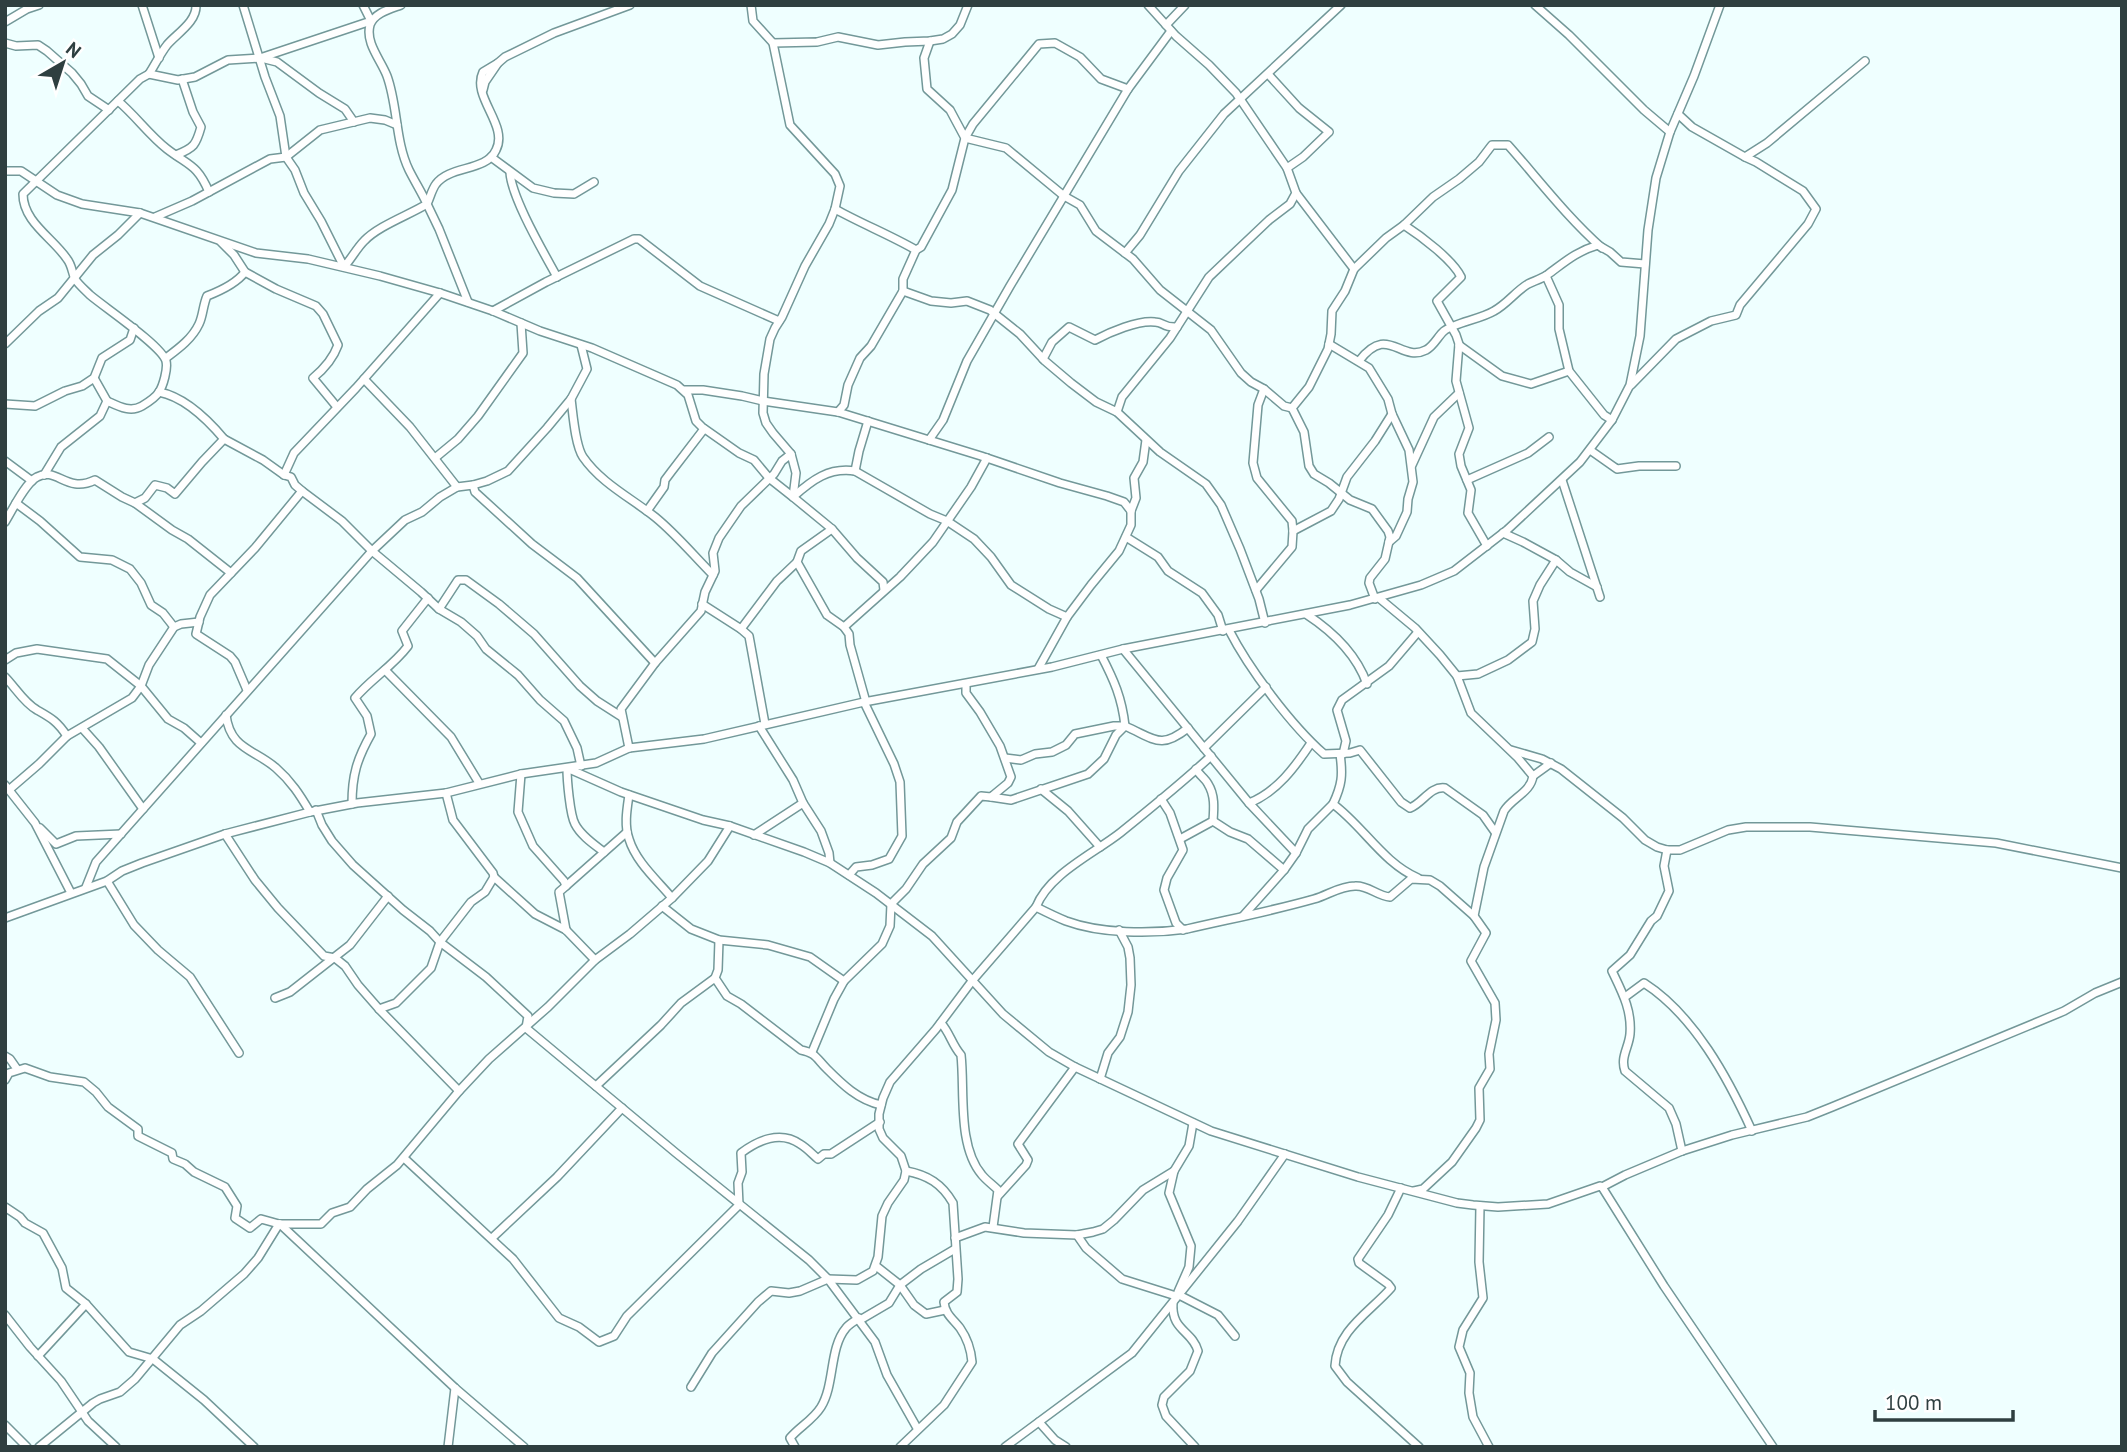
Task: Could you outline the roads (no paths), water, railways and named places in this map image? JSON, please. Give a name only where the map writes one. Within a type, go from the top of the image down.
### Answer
[{"type":"street","points":[[5,22],[39,5]]},
{"type":"street","points":[[142,5],[159,58]]},
{"type":"street","points":[[94,378],[107,401],[125,409],[140,407],[159,392],[167,367],[166,358],[134,328],[89,294],[75,278],[69,261],[41,232],[23,202],[23,194],[140,79],[149,75],[165,47],[189,23],[197,11],[196,5]]},
{"type":"street","points":[[243,5],[280,116],[286,157],[344,267]]},
{"type":"street","points":[[363,5],[371,21],[370,37],[387,75],[409,170],[439,229],[468,302]]},
{"type":"street","points":[[149,75],[182,79],[203,74],[221,62],[260,58],[371,21],[379,14],[401,5]]},
{"type":"street","points":[[344,267],[365,240],[384,226],[427,204],[436,184],[447,174],[491,157],[498,147],[498,139],[480,84],[483,72],[505,57],[554,33],[630,5]]},
{"type":"street","points":[[751,5],[752,21],[773,43],[790,125],[838,180],[839,197],[835,209],[779,321],[771,340],[764,374],[763,413],[766,423],[791,454],[796,474],[793,497]]},
{"type":"street","points":[[773,43],[817,43],[838,37],[878,45],[943,39],[960,25],[968,5]]},
{"type":"street","points":[[1148,5],[1241,99],[1287,169],[1296,192],[1354,269]]},
{"type":"street","points":[[929,440],[943,420],[967,361],[1010,286],[1128,89],[1185,5]]},
{"type":"street","points":[[1125,253],[1140,235],[1179,171],[1224,114],[1341,5]]},
{"type":"street","points":[[1535,5],[1569,35],[1635,102],[1670,132]]},
{"type":"street","points":[[5,918],[107,881],[142,863],[225,834],[313,811],[446,793],[521,774],[596,763],[629,748],[704,738],[1123,649],[1265,623],[1377,598],[1421,585],[1454,571],[1503,533],[1562,480],[1590,450],[1612,420],[1630,385],[1640,336],[1647,230],[1654,190],[1670,132],[1720,5]]},
{"type":"street","points":[[930,41],[924,58],[927,89],[950,110],[965,138],[1006,148],[1064,196],[1080,205],[1096,231],[1133,259],[1160,290],[1211,330],[1241,373],[1284,406],[1292,408],[1304,432],[1309,466],[1314,474],[1350,500],[1372,509],[1385,524],[1390,537],[1385,559],[1369,583],[1377,598],[1418,632],[1457,676],[1471,713],[1533,776]]},
{"type":"street","points":[[5,43],[16,46],[38,45],[72,73],[88,96],[109,110]]},
{"type":"street","points":[[838,412],[844,405],[848,385],[860,358],[871,346],[903,291],[903,279],[916,250],[921,247],[952,190],[965,138],[973,124],[1039,44],[1055,43],[1080,57],[1101,79],[1128,89]]},
{"type":"street","points":[[260,58],[277,62],[318,93],[345,109],[354,122]]},
{"type":"street","points":[[1745,157],[1767,143],[1865,61]]},
{"type":"street","points":[[1268,74],[1299,108],[1329,132],[1303,158],[1287,169]]},
{"type":"street","points":[[176,155],[197,143],[201,127],[192,111],[182,79]]},
{"type":"street","points":[[118,101],[166,148],[201,174],[209,192]]},
{"type":"street","points":[[1630,385],[1676,340],[1711,321],[1736,315],[1740,305],[1791,246],[1816,209],[1803,191],[1692,127],[1678,114]]},
{"type":"street","points":[[154,218],[270,159],[286,157],[320,130],[370,118],[397,125]]},
{"type":"street","points":[[1292,408],[1309,387],[1329,344],[1332,311],[1345,291],[1354,269],[1433,197],[1479,162],[1492,145],[1508,145],[1560,206],[1602,248],[1621,262],[1645,264]]},
{"type":"street","points":[[491,157],[533,188],[574,194],[594,182]]},
{"type":"street","points":[[5,171],[21,171],[57,195],[82,204],[140,213],[256,253],[308,259],[344,267],[468,302],[609,354],[684,390],[704,390],[838,412],[987,458],[1060,484],[1107,496],[1124,502],[1131,511]]},
{"type":"street","points":[[510,172],[510,180],[519,201],[557,277]]},
{"type":"street","points":[[1117,412],[1122,397],[1162,348],[1209,277],[1269,220],[1290,204],[1296,192]]},
{"type":"street","points":[[835,209],[916,250]]},
{"type":"street","points":[[5,344],[31,318],[58,298],[93,255],[140,213]]},
{"type":"street","points":[[1404,225],[1457,267],[1461,277],[1437,301],[1459,345],[1456,381],[1469,428],[1459,454],[1471,490],[1468,513],[1487,546]]},
{"type":"street","points":[[493,311],[630,240],[639,239],[700,286],[779,321]]},
{"type":"street","points":[[221,242],[245,272],[316,306],[323,314],[338,345],[324,369],[313,378],[337,407]]},
{"type":"street","points":[[1359,361],[1373,346],[1380,344],[1389,344],[1415,353],[1428,350],[1446,329],[1493,312],[1527,285],[1546,276],[1581,250],[1598,245],[1602,248]]},
{"type":"street","points":[[166,358],[181,347],[200,323],[202,306],[207,296],[229,286],[245,272]]},
{"type":"street","points":[[1546,276],[1559,305],[1559,329],[1569,372],[1604,415],[1612,420]]},
{"type":"street","points":[[903,291],[931,301],[967,301],[981,305],[1020,334],[1043,359],[1096,402],[1117,412],[1160,452],[1206,484],[1221,505],[1256,590],[1265,623]]},
{"type":"street","points":[[284,475],[294,453],[440,293]]},
{"type":"street","points":[[1043,359],[1052,342],[1069,327],[1095,340],[1130,324],[1155,321],[1164,327],[1177,327]]},
{"type":"street","points":[[435,458],[458,439],[478,416],[523,353],[521,323]]},
{"type":"street","points":[[5,404],[35,406],[82,386],[94,378],[102,358],[130,340],[134,328]]},
{"type":"street","points":[[1329,344],[1369,368],[1388,399],[1409,450],[1413,482],[1408,499],[1408,512],[1396,536],[1389,543]]},
{"type":"street","points":[[86,887],[96,862],[372,551],[405,520],[422,512],[457,486],[473,485],[508,471],[571,399],[587,369],[582,345]]},
{"type":"street","points":[[1459,345],[1503,376],[1531,384],[1569,372]]},
{"type":"street","points":[[364,379],[384,398],[457,486]]},
{"type":"street","points":[[1256,590],[1292,547],[1293,531],[1292,521],[1257,478],[1252,463],[1258,405],[1264,389]]},
{"type":"street","points":[[684,390],[690,399],[696,421],[739,453],[754,460],[769,478],[832,529],[883,582],[884,590]]},
{"type":"street","points":[[159,392],[168,394],[189,407],[210,423],[224,439],[291,477],[295,485],[342,522],[439,610],[461,622],[477,636],[486,649],[518,675],[564,721],[577,748],[580,766]]},
{"type":"street","points":[[1411,466],[1434,417],[1459,393]]},
{"type":"street","points":[[571,399],[582,456],[629,500],[667,527],[713,575]]},
{"type":"street","points":[[44,475],[61,447],[100,416],[107,401]]},
{"type":"street","points":[[1293,531],[1331,511],[1339,499],[1347,477],[1392,414]]},
{"type":"street","points":[[855,471],[869,421]]},
{"type":"street","points":[[647,511],[664,487],[665,480],[704,429]]},
{"type":"street","points":[[1467,480],[1528,453],[1549,438]]},
{"type":"street","points":[[135,503],[145,498],[155,485],[167,488],[175,494],[224,439]]},
{"type":"street","points":[[1038,669],[1067,617],[1119,551],[1126,537],[1136,498],[1134,478],[1143,462],[1146,440]]},
{"type":"street","points":[[1590,450],[1617,469],[1676,466]]},
{"type":"street","points":[[629,748],[621,709],[654,663],[701,611],[705,592],[715,571],[712,553],[719,538],[741,506],[791,454]]},
{"type":"street","points":[[844,627],[900,577],[933,542],[971,487],[987,458]]},
{"type":"street","points":[[5,461],[32,481]]},
{"type":"street","points":[[793,497],[810,482],[829,472],[855,471],[975,539],[1012,585],[1049,609],[1067,617]]},
{"type":"street","points":[[5,522],[32,481],[44,475],[52,475],[75,485],[85,485],[96,480],[188,539],[231,573]]},
{"type":"street","points":[[1562,480],[1600,597]]},
{"type":"street","points":[[473,485],[475,492],[532,544],[577,578],[654,663]]},
{"type":"street","points":[[247,690],[230,656],[196,634],[202,610],[210,595],[255,548],[302,491]]},
{"type":"street","points":[[16,503],[80,557],[111,560],[130,569],[141,583],[151,605],[163,613],[174,627]]},
{"type":"street","points":[[741,629],[777,581],[797,562],[801,551],[832,529]]},
{"type":"street","points":[[1503,533],[1556,560],[1580,579],[1598,587]]},
{"type":"street","points":[[1126,537],[1158,557],[1168,571],[1202,593],[1266,687],[1311,743],[1324,754],[1360,750],[1406,806],[1414,807],[1432,790],[1441,787],[1483,815],[1495,832]]},
{"type":"street","points":[[1457,676],[1478,674],[1508,660],[1532,642],[1535,629],[1534,601],[1540,585],[1556,560]]},
{"type":"street","points":[[797,562],[827,615],[849,634],[865,702],[900,782],[902,836],[889,859],[856,867],[849,875]]},
{"type":"street","points":[[439,610],[458,580],[466,580],[534,634],[597,701],[622,717]]},
{"type":"street","points":[[352,804],[352,782],[358,757],[371,734],[368,716],[355,698],[398,659],[408,646],[402,631],[428,598]]},
{"type":"street","points":[[702,604],[749,636],[762,725],[825,841],[830,863]]},
{"type":"street","points":[[1306,614],[1322,624],[1350,651],[1367,684]]},
{"type":"street","points":[[121,834],[76,836],[56,844],[35,823],[8,787],[39,764],[66,736],[132,698],[141,686],[149,665],[174,627],[199,622]]},
{"type":"street","points":[[1243,917],[1284,870],[1308,830],[1333,804],[1340,789],[1343,774],[1341,754],[1346,741],[1337,710],[1342,700],[1390,666],[1418,632]]},
{"type":"street","points":[[5,660],[16,653],[37,649],[107,659],[141,686],[169,719],[184,727],[201,743]]},
{"type":"street","points":[[1123,649],[1249,803],[1296,853]]},
{"type":"street","points":[[1101,655],[1116,685],[1125,726]]},
{"type":"street","points":[[385,670],[451,737],[479,783]]},
{"type":"street","points":[[5,677],[37,711],[45,713],[61,727],[66,736]]},
{"type":"street","points":[[966,684],[966,694],[980,712],[1005,758],[1011,777],[1008,783],[991,797]]},
{"type":"street","points":[[1204,748],[1266,687]]},
{"type":"street","points":[[226,716],[228,727],[238,744],[261,756],[293,784],[332,841],[353,865],[528,1016],[526,1028]]},
{"type":"street","points":[[1005,758],[1021,760],[1052,751],[1066,745],[1075,734],[1114,726],[1125,726],[1160,742],[1177,738],[1188,728]]},
{"type":"street","points":[[812,1052],[844,981],[882,944],[890,926],[891,904],[906,889],[923,864],[951,838],[957,822],[973,803],[981,796],[1011,800],[1088,774],[1104,759],[1116,735],[1125,726]]},
{"type":"street","points":[[82,728],[99,747],[143,809]]},
{"type":"street","points":[[1249,803],[1272,791],[1297,764],[1311,743]]},
{"type":"street","points":[[1510,750],[1552,763],[1598,798],[1645,840],[1657,848],[1667,850],[1679,850],[1737,828],[1810,827],[1996,843],[2122,868]]},
{"type":"street","points":[[691,1387],[712,1353],[771,1291],[789,1293],[828,1279],[858,1280],[869,1275],[876,1266],[882,1216],[902,1183],[906,1171],[901,1156],[881,1135],[881,1105],[890,1082],[1036,907],[1050,885],[1161,799],[1211,756]]},
{"type":"street","points":[[1474,916],[1484,867],[1495,832],[1509,803],[1529,787],[1533,776],[1552,763]]},
{"type":"street","points":[[567,768],[629,795],[703,820],[730,826],[830,863],[891,904],[944,947],[972,981],[1015,1025],[1049,1052],[1075,1067],[1193,1123],[1285,1154],[1457,1203],[1480,1206],[1548,1204],[1602,1187],[1682,1151],[1807,1117],[2064,1011],[2095,993],[2122,982]]},
{"type":"street","points":[[567,768],[575,824],[604,852]]},
{"type":"street","points":[[1196,769],[1208,782],[1215,804],[1213,821]]},
{"type":"street","points":[[521,774],[518,812],[533,846],[566,886]]},
{"type":"street","points":[[1041,789],[1068,811],[1100,847]]},
{"type":"street","points":[[446,793],[453,820],[494,873],[494,877],[535,914],[566,930],[595,960]]},
{"type":"street","points":[[629,795],[628,838],[639,860],[672,898]]},
{"type":"street","points":[[1161,799],[1170,813],[1183,850],[1167,878],[1164,890],[1176,923],[1183,930]]},
{"type":"street","points":[[754,835],[803,803]]},
{"type":"street","points":[[1333,804],[1400,868],[1424,881]]},
{"type":"street","points":[[1180,839],[1213,821]]},
{"type":"street","points":[[1213,821],[1248,839],[1284,870]]},
{"type":"street","points":[[35,823],[71,893]]},
{"type":"street","points":[[5,1080],[9,1073],[25,1068],[50,1077],[84,1082],[108,1107],[138,1129],[138,1136],[172,1153],[173,1159],[194,1172],[225,1187],[237,1206],[235,1218],[250,1228],[261,1219],[279,1224],[321,1224],[332,1213],[350,1208],[367,1189],[404,1158],[458,1091],[489,1059],[526,1028],[595,960],[672,898],[708,861],[730,826]]},
{"type":"street","points":[[566,930],[559,892],[627,832]]},
{"type":"street","points":[[225,834],[255,880],[278,908],[324,957],[335,958],[345,965],[379,1009],[458,1091]]},
{"type":"street","points":[[1667,850],[1664,866],[1670,891],[1657,916],[1630,955],[1612,971],[1625,997],[1631,1020],[1630,1038],[1623,1059],[1625,1071],[1669,1108],[1682,1151]]},
{"type":"street","points":[[379,1009],[396,1003],[431,968],[440,942],[471,902],[485,892],[494,877]]},
{"type":"street","points":[[1036,907],[1090,928],[1151,932],[1183,930],[1243,917],[1317,898],[1343,887],[1358,885],[1369,888],[1382,897],[1390,897],[1411,879],[1430,880],[1440,886],[1474,916],[1486,933],[1471,961],[1494,1003],[1496,1020],[1489,1054],[1490,1069],[1479,1088],[1480,1120],[1452,1162],[1423,1189],[1414,1192]]},
{"type":"street","points":[[107,881],[134,925],[190,977],[239,1053]]},
{"type":"street","points":[[275,998],[290,992],[350,945],[388,896]]},
{"type":"street","points":[[662,906],[691,929],[719,940],[768,945],[810,957],[844,981]]},
{"type":"street","points":[[1100,1079],[1108,1054],[1121,1037],[1128,1012],[1130,958],[1128,947],[1119,930]]},
{"type":"street","points":[[596,1086],[681,1003],[715,978],[718,970],[719,940]]},
{"type":"street","points":[[715,978],[727,996],[801,1049],[812,1052],[861,1099],[881,1105]]},
{"type":"street","points":[[1625,997],[1644,983],[1661,994],[1688,1022],[1725,1076],[1752,1131]]},
{"type":"street","points":[[941,1023],[950,1033],[953,1046],[961,1055],[963,1125],[973,1161],[981,1174],[998,1190],[993,1227]]},
{"type":"street","points":[[526,1028],[828,1279],[875,1342],[887,1375],[918,1429]]},
{"type":"street","points":[[5,1056],[18,1069]]},
{"type":"street","points":[[998,1196],[1026,1166],[1028,1160],[1018,1144],[1075,1067]]},
{"type":"street","points":[[492,1238],[557,1177],[622,1108]]},
{"type":"street","points":[[404,1158],[513,1259],[559,1318],[579,1327],[599,1342],[614,1336],[627,1316],[739,1205],[741,1153],[749,1146],[771,1138],[792,1139],[818,1159],[824,1154],[831,1154],[880,1122]]},
{"type":"street","points":[[1193,1123],[1189,1146],[1174,1171],[1169,1193],[1187,1234],[1191,1251],[1176,1299],[1175,1322],[1195,1342],[1198,1351],[1190,1371],[1164,1397],[1162,1405],[1166,1416],[1195,1447]]},
{"type":"street","points":[[1005,1447],[1132,1353],[1238,1221],[1285,1154]]},
{"type":"street","points":[[900,1447],[944,1405],[972,1362],[969,1345],[961,1329],[945,1310],[944,1303],[957,1292],[954,1211],[940,1186],[926,1175],[906,1171]]},
{"type":"street","points":[[956,1238],[976,1229],[993,1227],[1024,1233],[1077,1235],[1103,1228],[1143,1190],[1174,1171]]},
{"type":"street","points":[[1602,1187],[1657,1275],[1773,1447]]},
{"type":"street","points":[[1401,1188],[1388,1215],[1358,1259],[1359,1263],[1391,1288],[1350,1329],[1340,1345],[1335,1366],[1347,1382],[1419,1447]]},
{"type":"street","points":[[1480,1206],[1479,1262],[1483,1298],[1463,1330],[1459,1347],[1471,1379],[1469,1393],[1473,1417],[1489,1447]]},
{"type":"street","points":[[5,1207],[43,1233],[62,1268],[66,1288],[86,1304],[129,1352],[153,1359],[204,1399],[254,1447]]},
{"type":"street","points":[[39,1447],[100,1399],[120,1392],[153,1359],[180,1325],[201,1311],[244,1274],[258,1258],[279,1224]]},
{"type":"street","points":[[279,1224],[455,1388],[524,1447]]},
{"type":"street","points":[[1077,1235],[1086,1248],[1122,1279],[1218,1315],[1235,1336]]},
{"type":"street","points":[[795,1447],[790,1438],[820,1408],[830,1387],[838,1344],[845,1329],[889,1303],[900,1285],[955,1249]]},
{"type":"street","points":[[876,1266],[900,1285],[914,1305],[926,1314],[945,1310]]},
{"type":"street","points":[[38,1356],[86,1304]]},
{"type":"street","points":[[5,1315],[61,1381],[88,1421],[116,1447]]},
{"type":"street","points":[[448,1447],[455,1388]]},
{"type":"street","points":[[1039,1422],[1055,1440],[1066,1447]]},
{"type":"street","points":[[5,1425],[27,1447]]}]
